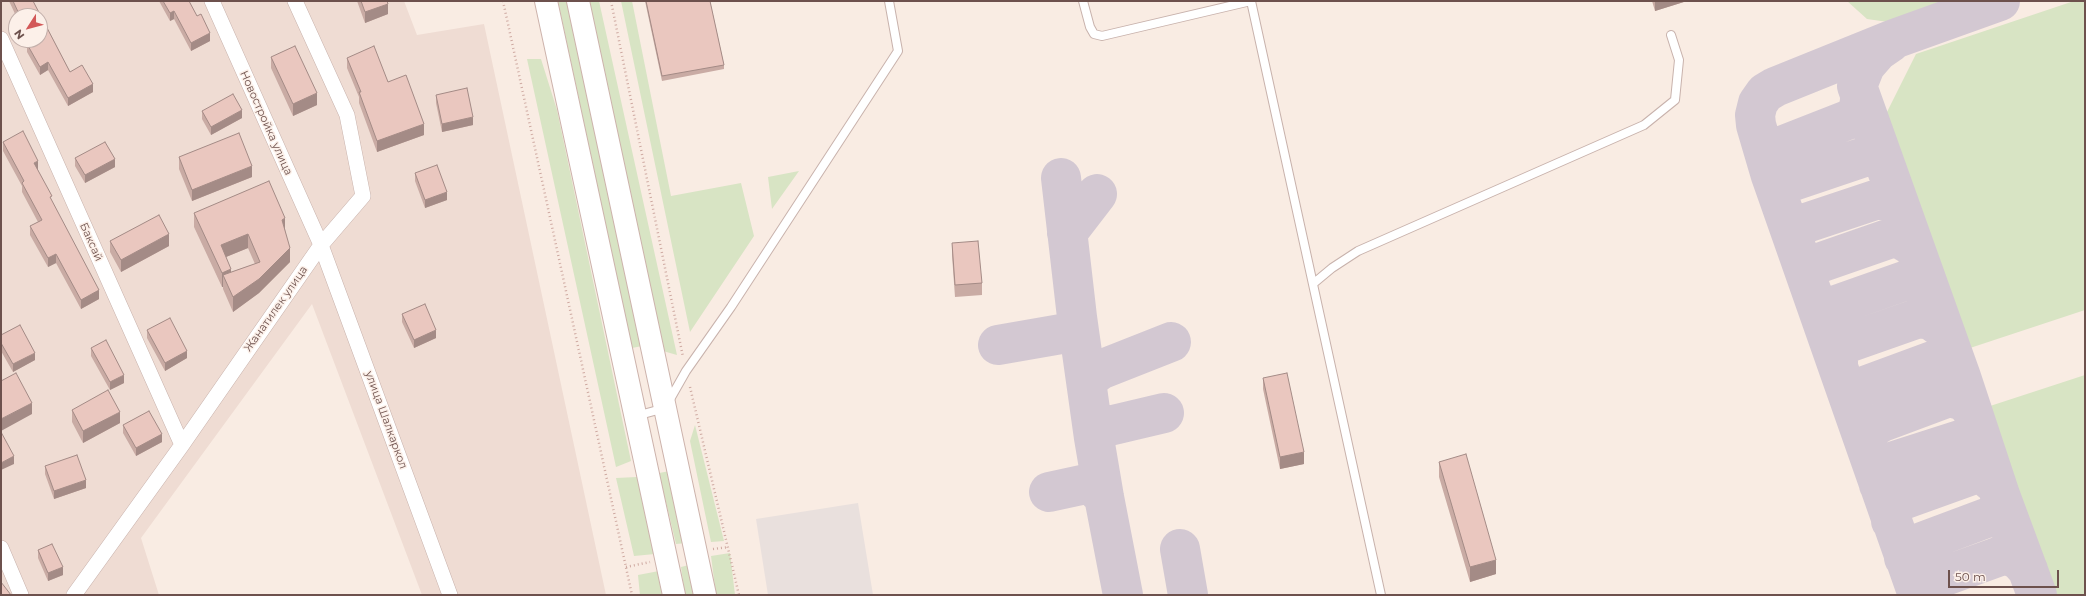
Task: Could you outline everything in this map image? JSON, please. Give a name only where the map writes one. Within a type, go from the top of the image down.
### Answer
[{"type":"street","name":"Новостройка улица","points":[[212,1],[321,245]]},
{"type":"street","name":"Жанатилек улица","points":[[74,595],[182,445],[321,245],[363,196],[347,115],[295,1]]},
{"type":"street","points":[[546,1],[674,595]]},
{"type":"street","points":[[578,1],[705,595]]},
{"type":"street","name":"Баксай","points":[[1,39],[182,445]]},
{"type":"street","name":"улица Шалкаркол","points":[[321,245],[450,595]]},
{"type":"street","points":[[1,548],[21,595]]},
{"type":"lane","points":[[636,416],[665,408],[686,372],[731,307],[898,51],[889,1]]},
{"type":"lane","points":[[1083,1],[1090,27],[1094,34],[1102,36],[1224,5],[1251,1],[1314,283],[1381,595]]},
{"type":"lane","points":[[1314,283],[1358,251],[1644,125],[1675,100],[1678,60],[1670,35]]},
{"type":"path","points":[[503,1],[632,595]]},
{"type":"path","points":[[610,1],[674,323],[739,595]]},
{"type":"shaded area","points":[[1,1],[404,1],[417,35],[484,24],[606,595],[422,595],[312,304],[141,538],[159,595],[1,595]]},
{"type":"shaded area","points":[[858,503],[873,595],[768,595],[756,519]]},
{"type":"green space","points":[[558,1],[567,1],[642,346],[632,348]]},
{"type":"green space","points":[[589,1],[599,1],[677,355],[663,351]]},
{"type":"green space","points":[[621,1],[632,1],[671,196],[741,183],[754,236],[690,332]]},
{"type":"green space","points":[[1847,1],[1968,1],[1902,24],[1867,19]]},
{"type":"green space","points":[[2074,1],[2085,1],[2085,310],[1964,350],[1883,120],[1916,54]]},
{"type":"green space","points":[[527,59],[541,59],[557,110],[631,461],[616,467]]},
{"type":"green space","points":[[799,171],[772,209],[768,177]]},
{"type":"green space","points":[[2085,375],[2085,595],[2050,595],[1984,408]]},
{"type":"green space","points":[[695,425],[724,541],[711,542],[690,441]]},
{"type":"green space","points":[[670,471],[686,543],[676,544],[659,473]]},
{"type":"green space","points":[[637,477],[655,554],[634,556],[616,478]]},
{"type":"green space","points":[[730,553],[735,595],[716,595],[711,556]]},
{"type":"green space","points":[[689,565],[693,595],[685,595],[681,567]]},
{"type":"green space","points":[[659,571],[662,595],[640,595],[638,575]]},
{"type":"building","points":[[13,1],[33,1],[37,8],[16,8]]},
{"type":"building","points":[[163,1],[189,1],[197,16],[201,14],[210,33],[191,43],[174,11],[170,13]]},
{"type":"building","points":[[361,1],[387,1],[388,4],[365,12]]},
{"type":"building","points":[[646,1],[710,1],[724,65],[662,76]]},
{"type":"building","points":[[48,30],[70,72],[82,65],[93,84],[68,98],[48,62],[40,67],[29,48],[48,48]]},
{"type":"building","points":[[295,46],[317,93],[293,104],[271,57]]},
{"type":"building","points":[[374,46],[388,82],[406,75],[424,124],[377,141],[359,92],[361,92],[347,58]]},
{"type":"building","points":[[467,88],[473,117],[442,124],[436,95]]},
{"type":"building","points":[[233,94],[242,110],[211,127],[202,111]]},
{"type":"building","points":[[23,131],[38,161],[34,163],[52,196],[50,197],[99,290],[81,300],[56,254],[48,258],[30,226],[42,220],[22,183],[24,181],[3,142]]},
{"type":"building","points":[[239,133],[252,166],[192,190],[179,157]]},
{"type":"building","points":[[105,142],[115,159],[85,175],[75,158]]},
{"type":"building","points":[[437,165],[447,192],[425,200],[415,173]]},
{"type":"building","points":[[269,181],[285,218],[282,220],[290,248],[259,279],[233,297],[223,275],[260,262],[248,234],[221,245],[231,269],[222,273],[194,213]]},
{"type":"building","points":[[159,215],[169,234],[121,260],[110,241]]},
{"type":"building","points":[[978,241],[982,283],[955,285],[952,243]]},
{"type":"building","points":[[425,304],[436,330],[414,340],[402,314]]},
{"type":"building","points":[[170,318],[187,351],[165,363],[147,330]]},
{"type":"building","points":[[20,325],[35,353],[13,364],[1,343],[1,335]]},
{"type":"building","points":[[106,340],[124,375],[110,382],[91,348]]},
{"type":"building","points":[[16,373],[32,403],[1,419],[1,381]]},
{"type":"building","points":[[1287,373],[1304,452],[1280,457],[1263,378]]},
{"type":"building","points":[[108,390],[120,412],[83,431],[72,410]]},
{"type":"building","points":[[149,411],[162,434],[136,448],[123,425]]},
{"type":"building","points":[[1,432],[14,456],[1,463]]},
{"type":"building","points":[[1466,454],[1496,560],[1470,567],[1439,462]]},
{"type":"building","points":[[77,455],[86,480],[54,491],[45,466]]},
{"type":"building","points":[[52,544],[63,567],[48,573],[38,550]]},
{"type":"building","points":[[1,582],[11,595],[1,595]]},
{"type":"taxiway","points":[[1918,595],[1771,176],[1756,125],[1755,115],[1758,103],[1765,93],[1775,87],[1894,39],[2000,1]]},
{"type":"taxiway","points":[[1891,42],[1878,51],[1865,66],[1857,86],[1961,377],[2000,495],[2037,595]]},
{"type":"taxiway","points":[[1761,142],[1770,147],[1781,146],[1850,119],[1859,111],[1860,99]]},
{"type":"taxiway","points":[[1771,176],[1781,180],[1793,181],[1870,155],[1875,155],[1883,161]]},
{"type":"taxiway","points":[[1061,178],[1077,317],[1094,438],[1123,595]]},
{"type":"taxiway","points":[[1067,233],[1097,194]]},
{"type":"taxiway","points":[[1787,219],[1794,223],[1803,224],[1875,200],[1886,200],[1899,207]]},
{"type":"taxiway","points":[[1807,278],[1813,267],[1822,262],[1891,238],[1899,238],[1914,247]]},
{"type":"taxiway","points":[[1824,325],[1826,314],[1836,305],[1904,281],[1917,281],[1929,289]]},
{"type":"taxiway","points":[[1838,365],[1838,354],[1845,344],[1919,318],[1931,320],[1943,329]]},
{"type":"taxiway","points":[[998,345],[1067,333],[1075,337],[1080,343]]},
{"type":"taxiway","points":[[1087,384],[1092,376],[1100,370],[1171,342]]},
{"type":"taxiway","points":[[1851,402],[1852,394],[1859,388],[1935,360],[1949,363],[1959,373]]},
{"type":"taxiway","points":[[1864,441],[1870,429],[1882,422],[1949,397],[1964,401],[1972,410]]},
{"type":"taxiway","points":[[1094,438],[1099,431],[1109,426],[1164,413]]},
{"type":"taxiway","points":[[1879,485],[1881,472],[1888,463],[1966,438],[1975,440],[1984,448]]},
{"type":"taxiway","points":[[1891,521],[1892,510],[1900,501],[1975,474],[1985,476],[1996,485]]},
{"type":"taxiway","points":[[1049,492],[1086,484],[1094,487],[1104,497]]},
{"type":"taxiway","points":[[1904,558],[1914,545],[1989,517],[2002,518],[2011,525]]},
{"type":"taxiway","points":[[1180,549],[1188,595]]},
{"type":"taxiway","points":[[1920,595],[1924,587],[1931,581],[2003,555],[2008,555],[2019,560],[2028,570]]}]
